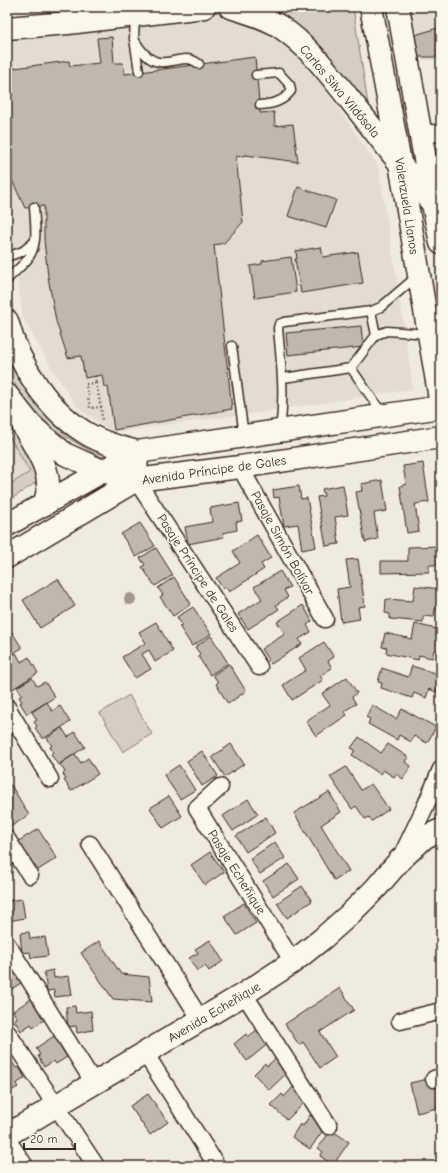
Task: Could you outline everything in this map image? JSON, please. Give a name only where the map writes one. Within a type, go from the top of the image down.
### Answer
[{"type":"street","points":[[7,28],[136,12],[204,7]]},
{"type":"street","name":"Carlos Silva Vildósola","points":[[230,7],[273,23],[290,34],[306,49],[332,78],[400,164],[437,207]]},
{"type":"street","name":"Valenzuela Llanos","points":[[371,7],[400,164],[441,406]]},
{"type":"street","name":"Valenzuela Llanos","points":[[398,7],[431,133],[441,243]]},
{"type":"street","points":[[7,321],[20,356],[43,394],[56,408],[78,428],[104,442],[137,452]]},
{"type":"street","points":[[8,396],[30,424],[57,448],[82,463],[102,471],[136,480],[137,452]]},
{"type":"street","points":[[8,396],[43,463],[48,486],[45,504]]},
{"type":"street","points":[[7,525],[137,452],[441,406]]},
{"type":"street","name":"Avenida Príncipe de Gales","points":[[7,557],[136,480],[240,467],[441,437]]},
{"type":"street","name":"Pasaje Simón Bolívar","points":[[240,467],[325,619]]},
{"type":"street","name":"Pasaje Príncipe de Gales","points":[[136,480],[259,666]]},
{"type":"street","points":[[7,707],[50,779]]},
{"type":"street","name":"Avenida Echeñique","points":[[400,860],[426,806],[441,769]]},
{"type":"street","name":"Pasaje Echeñique","points":[[220,787],[197,808],[293,962]]},
{"type":"street","name":"Avenida Echeñique","points":[[7,1135],[244,994],[293,962],[350,914],[376,888],[400,860],[425,837],[441,830]]},
{"type":"street","points":[[7,839],[30,875]]},
{"type":"street","points":[[90,844],[201,1020]]},
{"type":"street","points":[[7,944],[94,1083]]},
{"type":"street","points":[[244,994],[329,1126]]},
{"type":"street","points":[[400,1020],[441,1011]]},
{"type":"street","points":[[7,1032],[96,1166]]},
{"type":"street","points":[[145,1053],[217,1166]]},
{"type":"street","points":[[7,1139],[24,1166]]},
{"type":"lane","points":[[136,12],[134,39],[139,72]]},
{"type":"lane","points":[[134,39],[145,56],[155,61],[162,63],[187,60],[199,64]]},
{"type":"lane","points":[[256,75],[279,73],[290,84],[291,91],[287,97],[281,101],[273,104],[260,105]]},
{"type":"lane","points":[[7,280],[30,254],[36,239],[34,207]]},
{"type":"lane","points":[[7,257],[23,251],[36,239]]},
{"type":"lane","points":[[279,431],[282,414],[283,378],[278,328],[279,324],[284,322],[371,311],[381,307],[418,276]]},
{"type":"lane","points":[[371,311],[376,335]]},
{"type":"lane","points":[[283,378],[351,368],[376,335],[387,331],[429,334]]},
{"type":"lane","points":[[232,346],[244,436]]},
{"type":"lane","points":[[351,368],[384,415]]},
{"type":"path","points":[[95,376],[101,407],[104,442]]},
{"type":"path","points":[[96,383],[86,384],[90,408],[101,407]]},
{"type":"shaded area","points":[[320,7],[353,7],[369,111],[272,15]]},
{"type":"shaded area","points":[[407,7],[441,7],[441,60],[417,60]]},
{"type":"shaded area","points":[[221,13],[262,28],[304,59],[378,166],[413,389],[249,414],[113,432],[78,408],[54,372],[23,318],[7,198],[7,37]]},
{"type":"shaded area","points":[[7,343],[99,447],[111,457],[104,458],[51,428],[24,400],[7,371]]},
{"type":"shaded area","points":[[7,416],[41,479],[7,502]]},
{"type":"shaded area","points":[[7,416],[30,455],[41,479],[7,502],[7,486],[30,472],[7,433]]},
{"type":"shaded area","points":[[129,695],[152,734],[123,752],[100,713]]},
{"type":"building","points":[[441,27],[441,57],[418,57],[415,35]]},
{"type":"building","points":[[112,37],[114,63],[123,63],[125,74],[255,57],[260,113],[274,112],[275,126],[293,124],[298,162],[246,155],[236,157],[243,222],[224,243],[214,245],[232,409],[114,430],[108,387],[104,387],[102,375],[85,378],[81,356],[68,358],[56,321],[48,277],[44,240],[44,206],[25,208],[10,176],[7,153],[7,69],[69,61],[70,66],[100,63],[97,38]]},
{"type":"building","points":[[298,187],[336,200],[326,228],[288,216]]},
{"type":"building","points":[[321,247],[323,257],[358,252],[363,283],[301,293],[295,259],[297,259],[296,251]]},
{"type":"building","points":[[291,257],[296,292],[255,298],[250,266],[262,264],[262,261]]},
{"type":"building","points":[[361,326],[363,347],[288,355],[286,333]]},
{"type":"building","points":[[423,463],[429,502],[415,504],[419,531],[407,533],[400,486],[406,484],[403,466]]},
{"type":"building","points":[[382,480],[387,511],[374,513],[378,539],[365,542],[356,492],[362,491],[361,484]]},
{"type":"building","points":[[343,485],[348,515],[335,517],[339,544],[326,546],[317,497],[324,496],[322,489]]},
{"type":"building","points":[[299,486],[301,499],[307,498],[316,547],[302,550],[298,524],[284,526],[279,497],[274,498],[273,490]]},
{"type":"building","points":[[239,503],[242,521],[236,522],[237,530],[223,533],[224,537],[188,544],[185,527],[212,522],[210,508]]},
{"type":"building","points":[[140,523],[155,546],[136,557],[121,534]]},
{"type":"building","points":[[257,535],[271,558],[261,564],[264,569],[229,592],[226,587],[223,589],[216,578],[240,563],[233,551]]},
{"type":"building","points":[[441,546],[441,565],[429,565],[429,572],[381,573],[381,561],[408,561],[408,547]]},
{"type":"building","points":[[156,548],[173,575],[155,586],[142,567],[145,565],[140,558]]},
{"type":"building","points":[[358,559],[365,606],[358,607],[360,619],[341,622],[337,589],[350,587],[346,560]]},
{"type":"building","points":[[280,571],[290,587],[284,590],[288,597],[276,605],[279,609],[248,629],[238,614],[262,599],[254,587]]},
{"type":"building","points":[[174,577],[191,604],[173,616],[160,597],[163,595],[158,588]]},
{"type":"building","points":[[58,579],[75,606],[40,628],[23,600]]},
{"type":"building","points":[[415,586],[441,589],[441,609],[435,609],[434,617],[423,616],[423,622],[390,619],[390,614],[385,613],[386,599],[413,601]]},
{"type":"building","points":[[303,605],[312,621],[307,625],[311,632],[299,639],[302,644],[271,664],[261,649],[285,634],[277,622]]},
{"type":"building","points":[[193,607],[211,634],[192,646],[179,626],[182,625],[177,617]]},
{"type":"building","points":[[156,622],[173,651],[155,662],[149,650],[142,654],[151,669],[135,678],[122,657],[146,643],[139,632]]},
{"type":"building","points":[[415,624],[441,630],[441,651],[434,650],[432,658],[419,655],[418,660],[386,653],[387,648],[382,647],[385,633],[412,639]]},
{"type":"building","points":[[12,632],[22,648],[7,657],[7,636]]},
{"type":"building","points":[[211,636],[228,663],[210,675],[198,656],[200,654],[195,647]]},
{"type":"building","points":[[324,642],[334,657],[328,661],[332,668],[320,676],[323,680],[292,700],[283,685],[306,670],[299,658]]},
{"type":"building","points":[[16,653],[21,662],[29,657],[38,673],[11,690],[7,683],[7,659]]},
{"type":"building","points":[[229,664],[246,691],[228,704],[216,684],[218,682],[213,675]]},
{"type":"building","points":[[412,666],[441,675],[436,692],[429,689],[426,698],[414,693],[412,698],[381,688],[382,683],[378,682],[382,668],[408,677]]},
{"type":"building","points":[[347,677],[357,693],[352,697],[356,704],[344,711],[347,715],[316,736],[306,721],[330,705],[322,694]]},
{"type":"building","points":[[32,678],[37,686],[45,682],[55,697],[27,714],[20,703],[22,702],[19,697],[22,695],[17,687]]},
{"type":"building","points":[[47,702],[52,711],[60,706],[70,722],[43,739],[35,728],[37,726],[34,722],[37,720],[32,712]]},
{"type":"building","points":[[372,705],[396,719],[402,709],[436,727],[427,743],[414,736],[411,742],[399,735],[397,740],[368,724],[370,719],[366,717]]},
{"type":"building","points":[[62,728],[68,737],[75,732],[85,747],[58,765],[51,754],[53,752],[50,747],[52,746],[47,738]]},
{"type":"building","points":[[359,737],[381,753],[388,744],[408,757],[405,762],[411,766],[403,779],[396,774],[394,777],[383,770],[380,774],[352,755],[355,750],[351,748]]},
{"type":"building","points":[[231,744],[244,764],[225,777],[212,757]]},
{"type":"building","points":[[202,751],[218,776],[202,786],[187,761]]},
{"type":"building","points":[[75,754],[81,763],[88,758],[98,774],[71,791],[64,780],[66,779],[63,774],[65,772],[60,764]]},
{"type":"building","points":[[179,765],[195,790],[180,799],[164,775]]},
{"type":"building","points":[[346,767],[361,790],[371,784],[389,809],[372,821],[369,817],[365,819],[356,806],[352,809],[330,777]]},
{"type":"building","points":[[11,785],[29,815],[7,829],[7,787]]},
{"type":"building","points":[[329,792],[341,812],[321,825],[349,871],[334,880],[294,813]]},
{"type":"building","points":[[169,796],[182,816],[163,828],[150,808]]},
{"type":"building","points":[[248,799],[258,814],[233,831],[223,816]]},
{"type":"building","points":[[266,817],[275,833],[246,852],[236,836]]},
{"type":"building","points":[[38,829],[57,858],[35,872],[17,842]]},
{"type":"building","points":[[275,842],[285,858],[260,874],[250,859]]},
{"type":"building","points":[[210,852],[224,872],[205,885],[191,865]]},
{"type":"building","points":[[289,864],[299,879],[273,896],[263,881]]},
{"type":"building","points":[[302,886],[312,901],[287,918],[277,903]]},
{"type":"building","points":[[22,899],[25,918],[8,921],[7,901]]},
{"type":"building","points":[[244,903],[256,923],[237,935],[224,916]]},
{"type":"building","points":[[29,932],[30,939],[45,937],[48,956],[31,958],[30,952],[22,953],[20,933]]},
{"type":"building","points":[[210,940],[223,961],[209,971],[205,966],[197,971],[189,958],[198,953],[195,949]]},
{"type":"building","points":[[99,941],[121,974],[149,977],[152,1002],[113,999],[81,953]]},
{"type":"building","points":[[8,962],[21,983],[10,990],[7,988]]},
{"type":"building","points":[[53,970],[54,978],[69,976],[72,995],[55,997],[54,990],[47,991],[44,972]]},
{"type":"building","points":[[340,988],[354,1010],[320,1032],[336,1057],[320,1068],[303,1042],[299,1045],[285,1024]]},
{"type":"building","points":[[31,999],[44,1020],[33,1028],[31,1024],[21,1031],[14,1020],[17,1018],[13,1011]]},
{"type":"building","points":[[75,1006],[76,1013],[91,1011],[93,1030],[77,1033],[76,1026],[68,1027],[66,1007]]},
{"type":"building","points":[[258,1029],[269,1043],[247,1061],[234,1044],[246,1034],[248,1037]]},
{"type":"building","points":[[54,1036],[67,1057],[56,1064],[54,1061],[44,1067],[38,1056],[40,1055],[36,1048]]},
{"type":"building","points":[[277,1057],[290,1070],[269,1090],[254,1074],[265,1063],[267,1066]]},
{"type":"building","points":[[12,1062],[16,1068],[19,1067],[25,1078],[16,1084],[18,1087],[7,1093],[7,1065]]},
{"type":"building","points":[[432,1078],[441,1084],[441,1107],[417,1113],[410,1083]]},
{"type":"building","points":[[293,1087],[307,1100],[287,1120],[271,1105],[282,1094],[284,1097]]},
{"type":"building","points":[[148,1094],[168,1122],[150,1135],[130,1106]]},
{"type":"building","points":[[310,1115],[326,1126],[310,1149],[292,1137],[300,1124],[303,1126]]},
{"type":"building","points":[[331,1130],[349,1142],[333,1165],[320,1156],[323,1152],[318,1148]]}]
